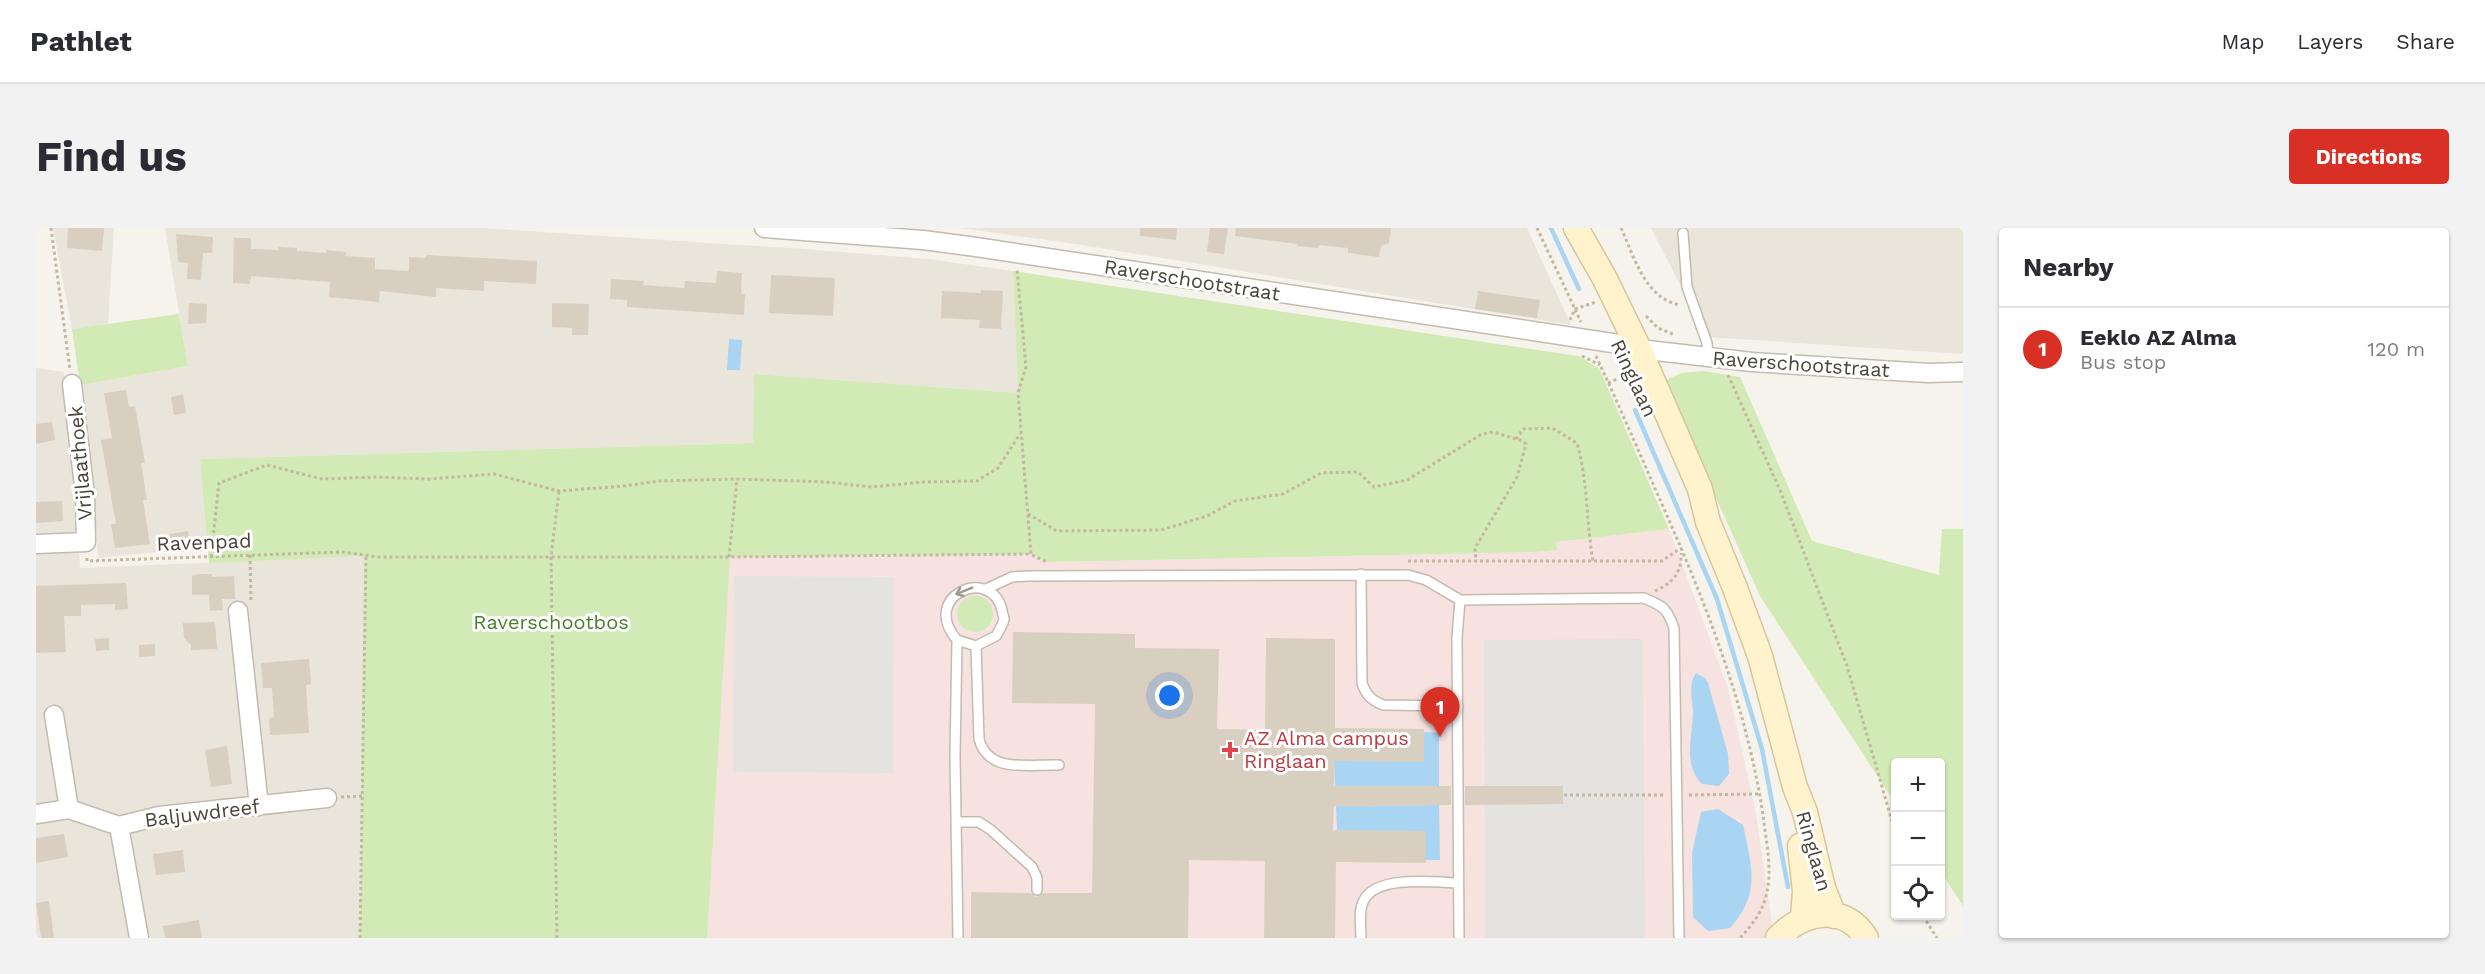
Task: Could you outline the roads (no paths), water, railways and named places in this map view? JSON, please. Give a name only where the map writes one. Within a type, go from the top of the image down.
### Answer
[{"type":"main road","name":"Ringlaan","points":[[1574,228],[1607,302],[1700,489],[1708,522],[1760,656],[1795,787],[1805,812],[1823,888],[1834,916]]},
{"type":"main road","name":"Ringlaan","points":[[1629,346],[1631,373],[1690,494],[1708,522]]},
{"type":"main road","name":"Ringlaan","points":[[1795,787],[1795,815],[1805,891],[1803,918]]},
{"type":"main road","points":[[1778,938],[1789,926],[1803,918],[1819,915],[1834,916],[1851,923],[1866,938]]},
{"type":"street","name":"Raverschootstraat","points":[[764,228],[923,240],[1629,346],[1917,372],[1963,372]]},
{"type":"street","name":"Vrijlaathoek","points":[[36,544],[86,542],[85,495],[72,384]]},
{"type":"street","points":[[238,611],[259,806]]},
{"type":"street","points":[[54,715],[69,809]]},
{"type":"street","name":"Baljuwdreef","points":[[139,938],[119,826],[159,816],[327,798]]},
{"type":"street","points":[[36,814],[69,809],[119,826]]},
{"type":"lane","points":[[1683,233],[1687,287],[1712,353]]},
{"type":"lane","points":[[1360,574],[1362,683],[1365,693],[1373,701],[1383,705],[1458,706]]},
{"type":"lane","points":[[986,589],[1000,601],[1004,619],[996,636],[976,646],[957,640],[948,630],[945,612],[952,596],[968,587],[986,589],[1012,577],[1028,576],[1408,575],[1426,580],[1460,600],[1644,598],[1668,611],[1674,628],[1681,936]]},
{"type":"lane","points":[[1459,938],[1457,638],[1460,600]]},
{"type":"lane","points":[[957,640],[958,938]]},
{"type":"lane","points":[[976,646],[979,739],[982,750],[997,764],[1059,765]]},
{"type":"lane","points":[[956,822],[979,822],[991,830],[1032,867],[1037,879],[1037,890]]},
{"type":"lane","points":[[1361,938],[1363,901],[1373,890],[1392,883],[1458,883]]},
{"type":"water","points":[[729,339],[742,340],[740,370],[727,370]]},
{"type":"water","points":[[1696,673],[1705,678],[1708,683],[1728,754],[1729,774],[1719,786],[1702,784],[1692,768],[1690,759],[1693,711],[1691,687]]},
{"type":"water","points":[[1424,732],[1439,733],[1439,786],[1335,786],[1334,761],[1424,761]]},
{"type":"water","points":[[1439,805],[1440,860],[1426,860],[1337,830],[1336,806]]},
{"type":"water","points":[[1718,809],[1743,825],[1752,880],[1746,903],[1740,916],[1730,928],[1708,931],[1693,917],[1692,853],[1701,812]]},
{"type":"waterway","points":[[1551,228],[1579,289]]},
{"type":"waterway","points":[[1635,410],[1717,599],[1762,749],[1788,887]]},
{"type":"place","name":"Eeklo AZ Alma","points":[[1440,737]]},
{"type":"place","name":"AZ Alma campus Ringlaan","points":[[1230,750]]},
{"type":"park label","name":"Raverschootbos","points":[[551,622]]}]
